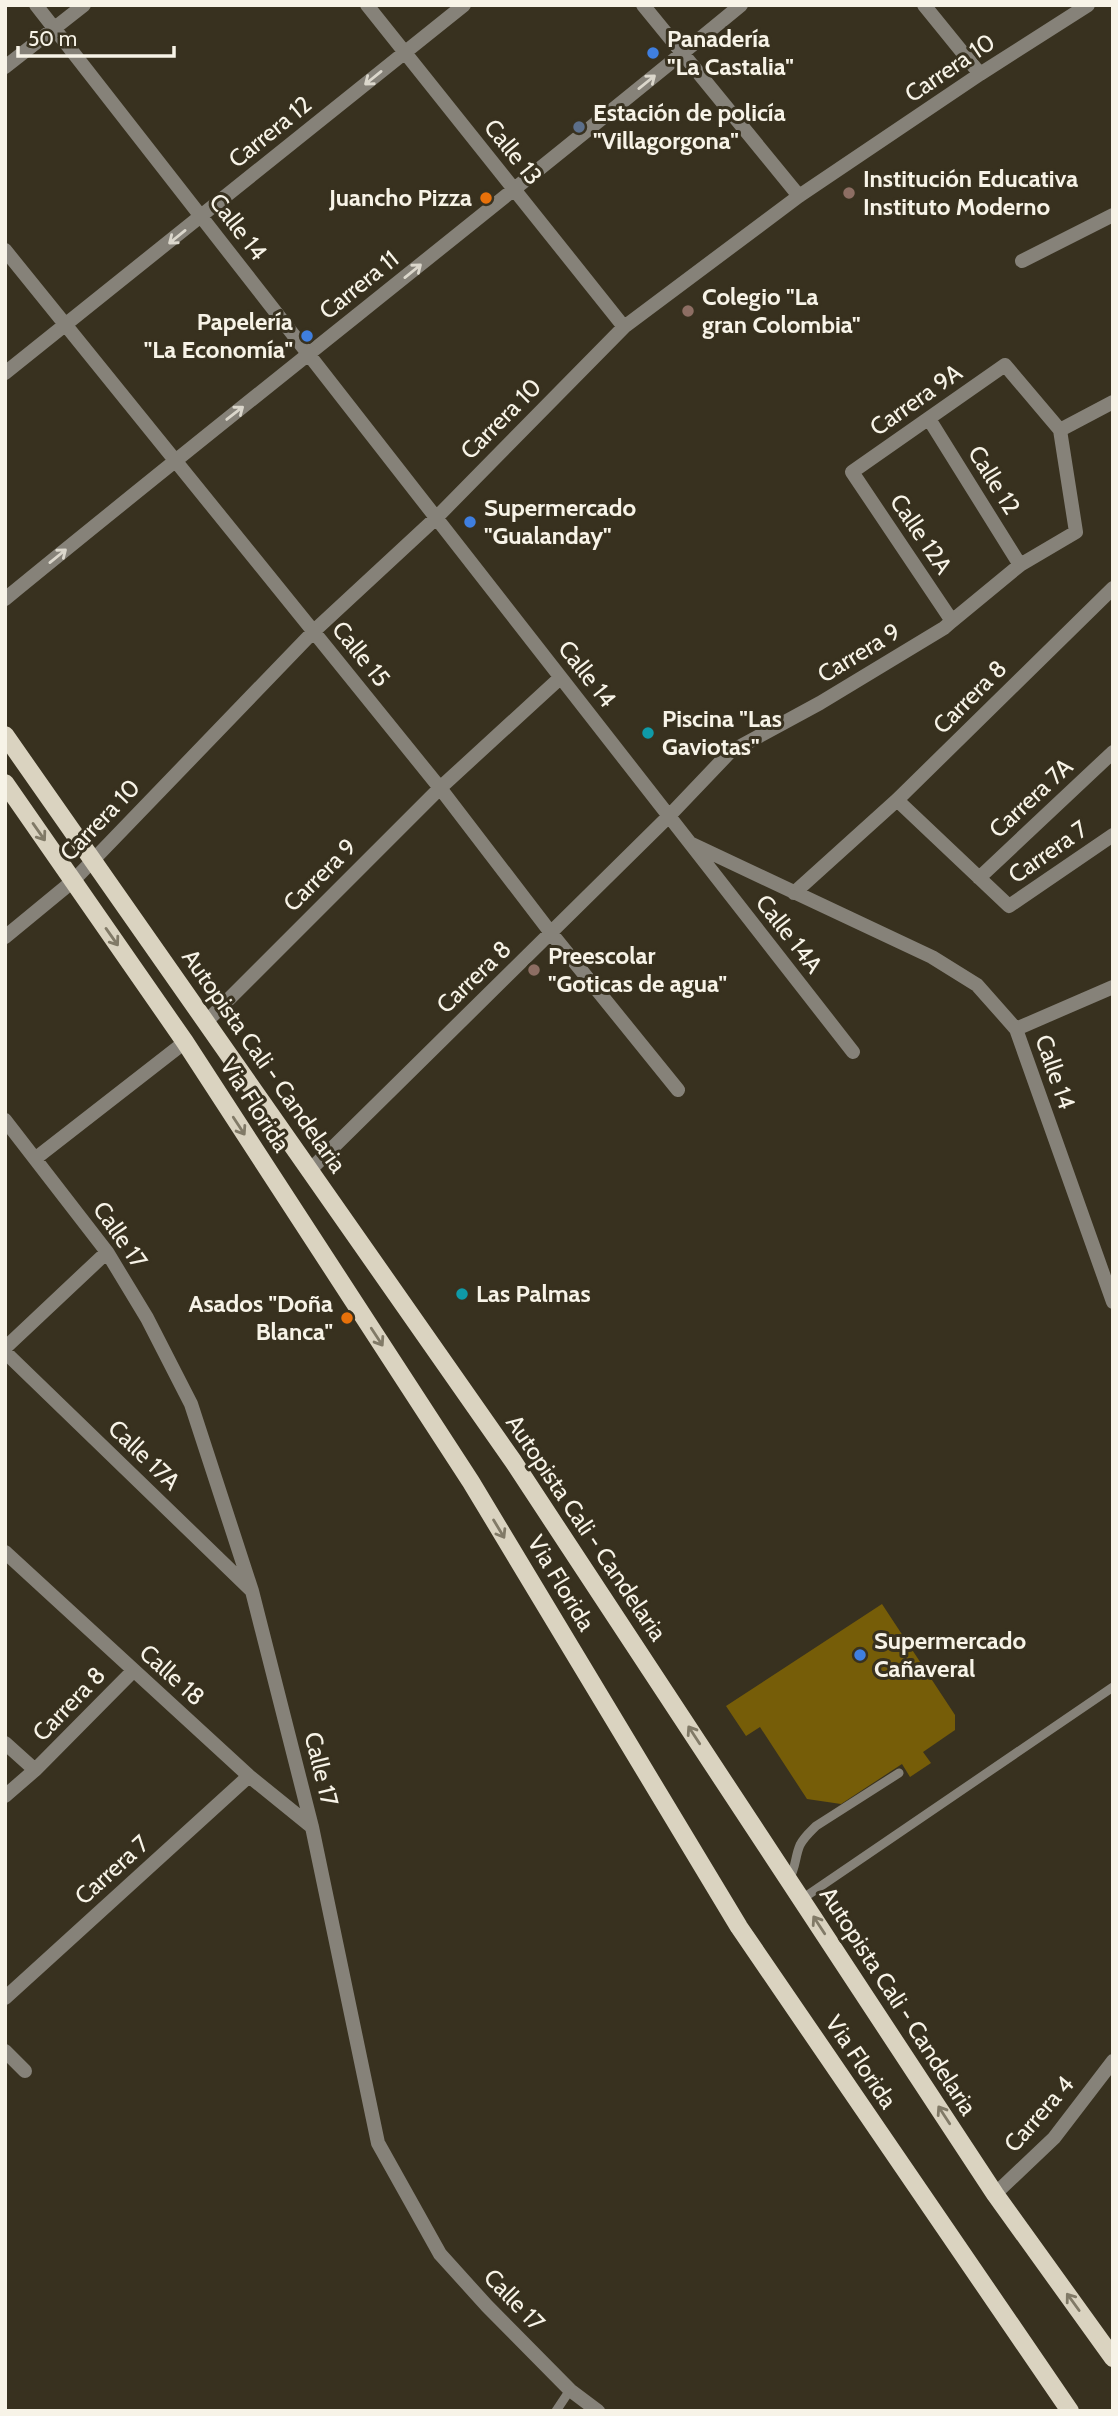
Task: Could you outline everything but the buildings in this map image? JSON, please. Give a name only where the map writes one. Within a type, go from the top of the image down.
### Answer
[{"type":"main road","name":"Autopista Cali - Candelaria","points":[[5,735],[513,1461],[995,2194],[1113,2358]]},
{"type":"main road","name":"Via Florida","points":[[5,783],[185,1042],[471,1482],[739,1927],[1070,2411]]},
{"type":"street","name":"Calle 14","points":[[36,5],[689,843],[932,957],[977,985],[1016,1029],[1113,1302]]},
{"type":"street","points":[[5,67],[84,5]]},
{"type":"street","name":"Calle 13","points":[[367,5],[624,327]]},
{"type":"street","name":"Carrera 12","points":[[5,373],[464,5]]},
{"type":"street","points":[[643,5],[799,196]]},
{"type":"street","name":"Carrera 11","points":[[5,599],[175,459],[514,190],[741,5]]},
{"type":"street","points":[[924,5],[980,74]]},
{"type":"street","name":"Carrera 10","points":[[5,937],[73,881],[314,631],[436,518],[624,327],[799,196],[1088,5]]},
{"type":"street","points":[[1022,261],[1113,215]]},
{"type":"street","name":"Calle 15","points":[[5,250],[440,788],[551,933],[678,1090]]},
{"type":"street","name":"Carrera 9A","points":[[852,472],[1005,365],[1060,430]]},
{"type":"street","points":[[1060,430],[1113,402]]},
{"type":"street","name":"Calle 12","points":[[929,419],[1020,565]]},
{"type":"street","name":"Carrera 9","points":[[669,816],[730,752],[820,703],[953,621],[1020,565],[1076,532],[1060,430]]},
{"type":"street","name":"Calle 12A","points":[[852,472],[953,621]]},
{"type":"street","name":"Carrera 8","points":[[794,893],[897,800],[1113,588]]},
{"type":"street","name":"Carrera 9","points":[[206,1021],[440,788],[560,678]]},
{"type":"street","name":"Carrera 7A","points":[[979,878],[1113,752]]},
{"type":"street","points":[[897,800],[979,878]]},
{"type":"street","name":"Carrera 8","points":[[310,1170],[669,816]]},
{"type":"street","name":"Carrera 7","points":[[979,878],[1009,906],[1113,835]]},
{"type":"street","name":"Calle 14A","points":[[689,843],[853,1052]]},
{"type":"street","points":[[1016,1029],[1110,987]]},
{"type":"street","points":[[36,1158],[185,1042]]},
{"type":"street","name":"Calle 17","points":[[5,1119],[107,1252],[147,1318],[191,1404],[252,1591],[312,1827],[378,2143],[440,2254],[570,2390],[598,2411]]},
{"type":"street","points":[[5,1350],[107,1252]]},
{"type":"street","name":"Calle 17A","points":[[5,1350],[252,1591]]},
{"type":"street","name":"Calle 18","points":[[5,1552],[249,1776],[312,1827]]},
{"type":"street","name":"Carrera 8","points":[[5,1796],[35,1770],[133,1671]]},
{"type":"street","points":[[5,1743],[35,1770]]},
{"type":"street","name":"Carrera 7","points":[[5,1998],[249,1776]]},
{"type":"street","points":[[5,2051],[25,2071]]},
{"type":"street","name":"Carrera 4","points":[[995,2194],[1054,2138],[1113,2061]]},
{"type":"lane","points":[[802,1899],[1113,1687]]},
{"type":"lane","points":[[789,1879],[795,1870],[799,1847],[816,1826],[899,1773]]},
{"type":"lane","points":[[556,2411],[570,2390]]},
{"type":"place","name":"Panadería \"La Castalia\"","points":[[653,53]]},
{"type":"place","name":"Estación de policía \"Villagorgona\"","points":[[579,127]]},
{"type":"place","name":"Institución Educativa Instituto Moderno","points":[[849,193]]},
{"type":"place","name":"Juancho Pizza","points":[[486,198]]},
{"type":"place","name":"Colegio \"La gran Colombia\"","points":[[688,311]]},
{"type":"place","name":"Papelería \"La Economía\"","points":[[307,336]]},
{"type":"place","name":"Supermercado \"Gualanday\"","points":[[470,522]]},
{"type":"place","name":"Piscina \"Las Gaviotas\"","points":[[648,733]]},
{"type":"place","name":"Preescolar \"Goticas de agua\"","points":[[534,970]]},
{"type":"place","name":"Las Palmas","points":[[462,1294]]},
{"type":"place","name":"Asados \"Doña Blanca\"","points":[[347,1318]]},
{"type":"place","name":"Supermercado Cañaveral","points":[[860,1655]]}]
